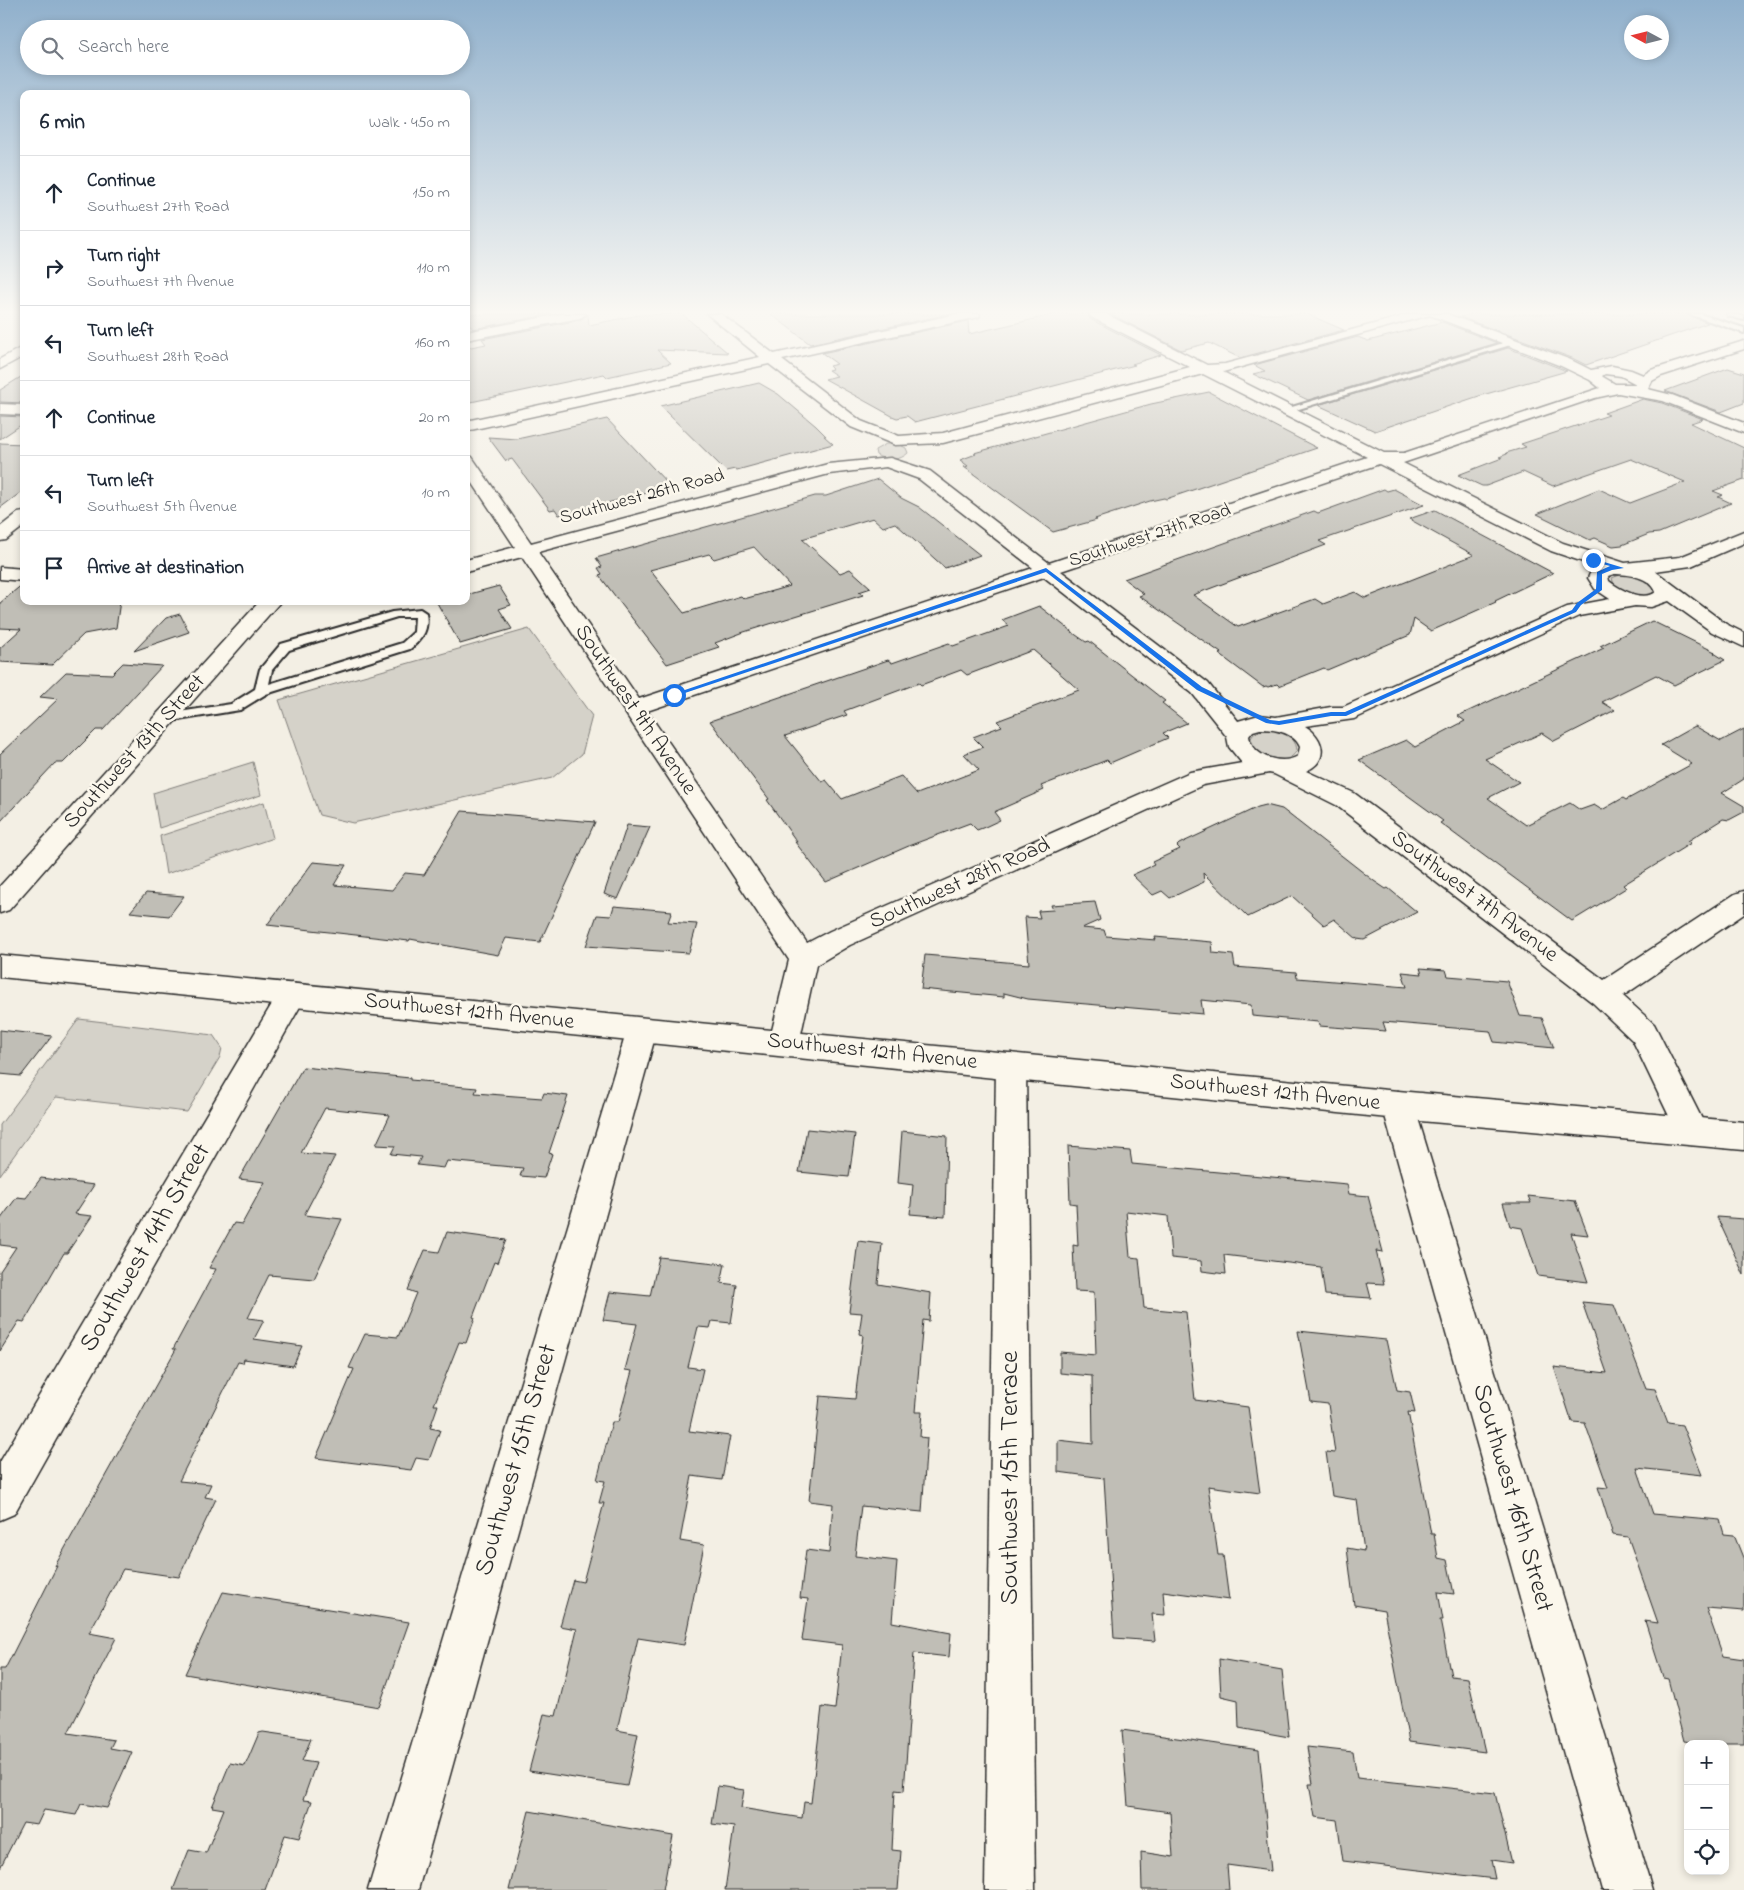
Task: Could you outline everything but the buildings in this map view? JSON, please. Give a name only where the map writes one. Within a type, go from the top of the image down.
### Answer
[{"type":"street","points":[[470,425],[575,402]]},
{"type":"street","points":[[828,402],[856,424],[914,445],[924,474]]},
{"type":"street","points":[[898,440],[943,438],[1078,402]]},
{"type":"street","points":[[1270,402],[1557,547],[1580,562],[1618,596],[1680,613],[1708,626],[1719,628]]},
{"type":"street","name":"Southwest 27th Road","points":[[1380,458],[1389,449],[1533,402]]},
{"type":"street","name":"Southwest 27th Road","points":[[634,708],[1380,458],[1406,458],[1569,402]]},
{"type":"street","points":[[1678,402],[1744,428]]},
{"type":"street","points":[[0,409],[20,410]]},
{"type":"street","points":[[856,424],[867,448],[868,456],[914,473],[924,474],[1200,688],[1296,730],[1303,735],[1311,750]]},
{"type":"street","points":[[917,454],[943,438]]},
{"type":"street","name":"Southwest 26th Road","points":[[828,468],[881,440],[898,440]]},
{"type":"street","name":"Southwest 26th Road","points":[[470,565],[828,468],[906,462],[917,454]]},
{"type":"street","name":"Southwest 9th Avenue","points":[[470,466],[803,959]]},
{"type":"street","points":[[0,536],[20,521]]},
{"type":"street","points":[[1574,611],[1579,604],[1598,592],[1599,573],[1604,570],[1684,562],[1744,536]]},
{"type":"street","points":[[1557,547],[1652,577],[1719,628],[1744,641]]},
{"type":"street","points":[[1200,688],[1238,738],[1240,747],[1246,755],[1274,766],[1300,764],[1307,760],[1311,750],[1346,714],[1574,611],[1663,598],[1666,589],[1684,562]]},
{"type":"street","points":[[0,573],[20,575]]},
{"type":"street","name":"Southwest 13th Street","points":[[0,903],[267,605]]},
{"type":"street","points":[[1238,738],[1245,726],[1259,722],[1346,714]]},
{"type":"street","name":"Southwest 28th Road","points":[[1198,778],[1238,738]]},
{"type":"street","name":"Southwest 7th Avenue","points":[[1311,750],[1345,799]]},
{"type":"street","name":"Southwest 28th Road","points":[[803,959],[840,938],[1198,778],[1274,766]]},
{"type":"street","name":"Southwest 7th Avenue","points":[[1274,766],[1306,780],[1328,793],[1345,799],[1603,995]]},
{"type":"street","points":[[1692,1131],[1644,1033],[1603,995],[1744,901]]},
{"type":"street","points":[[784,1044],[803,959]]},
{"type":"street","name":"Southwest 12th Avenue","points":[[0,966],[1398,1105],[1744,1136]]},
{"type":"street","name":"Southwest 14th Street","points":[[0,1500],[292,995]]},
{"type":"street","name":"Southwest 15th Street","points":[[393,1890],[642,1030]]},
{"type":"street","name":"Southwest 15th Terrace","points":[[1010,1890],[1011,1066]]},
{"type":"street","name":"Southwest 16th Street","points":[[1398,1105],[1627,1890]]},
{"type":"lane","points":[[1286,410],[1312,402]]},
{"type":"lane","points":[[166,718],[235,707],[261,691],[406,646],[418,637],[423,626],[420,607],[285,647],[266,669],[261,691]]},
{"type":"shaded area","points":[[886,444],[898,444],[906,448],[908,453],[901,458],[893,459],[876,455],[875,450]]},
{"type":"shaded area","points":[[1622,574],[1637,576],[1647,580],[1651,583],[1654,592],[1649,595],[1639,596],[1614,585],[1612,578]]},
{"type":"shaded area","points":[[529,629],[592,716],[582,754],[552,778],[353,823],[319,815],[279,700]]},
{"type":"shaded area","points":[[1265,730],[1286,734],[1293,740],[1297,750],[1287,759],[1280,760],[1273,759],[1259,752],[1250,741],[1254,734]]},
{"type":"shaded area","points":[[253,762],[261,795],[159,828],[153,793]]},
{"type":"shaded area","points":[[264,802],[273,838],[166,874],[160,836]]},
{"type":"shaded area","points":[[79,1019],[213,1035],[222,1048],[220,1057],[187,1112],[56,1097],[0,1175],[0,1125]]},
{"type":"route","points":[[674,695],[1046,570],[1200,688],[1268,722],[1279,723],[1331,714],[1346,714],[1574,611],[1579,604],[1599,590],[1599,573],[1611,568],[1621,568],[1593,560]]}]
